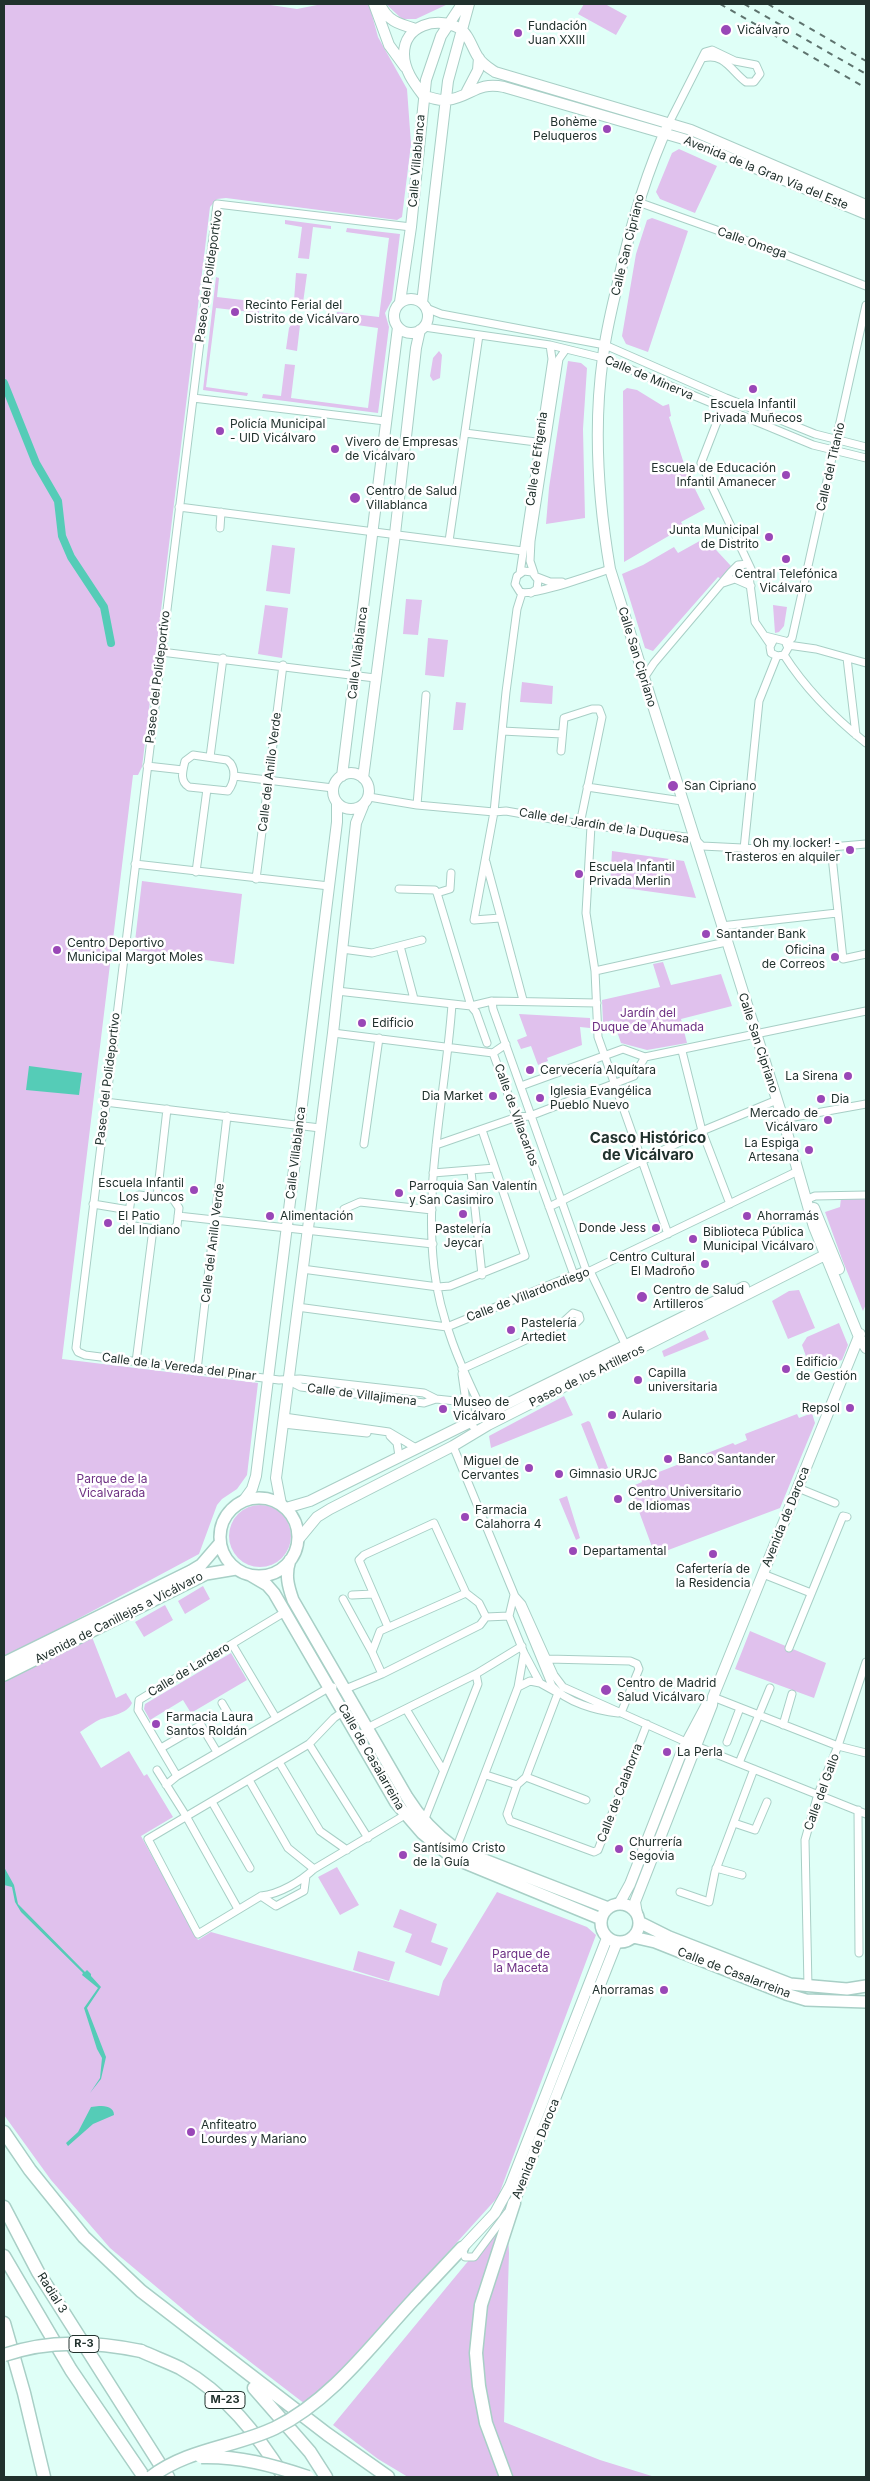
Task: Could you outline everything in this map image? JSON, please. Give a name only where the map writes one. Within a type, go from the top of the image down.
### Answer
[{"type":"highway","points":[[4,2132],[30,2170],[84,2237],[141,2291],[218,2352],[388,2477]]},
{"type":"highway","points":[[506,2477],[486,2423],[479,2386],[476,2353],[481,2305],[514,2203]]},
{"type":"highway","name":"Radial 3","points":[[4,2207],[38,2272],[168,2477]]},
{"type":"highway","points":[[151,2477],[198,2453],[262,2434],[294,2417],[338,2382],[462,2248]]},
{"type":"highway","name":"Radial 3","points":[[4,2256],[71,2370],[144,2477]]},
{"type":"highway","points":[[4,2323],[24,2394],[44,2477]]},
{"type":"highway","name":"M-23","points":[[4,2355],[37,2346],[71,2342],[106,2344],[141,2351],[181,2369],[225,2400],[261,2441],[284,2477]]},
{"type":"highway","points":[[218,2352],[265,2398],[310,2452],[326,2477]]},
{"type":"highway","points":[[178,2462],[198,2458],[235,2457],[258,2461],[308,2477]]},
{"type":"main road","points":[[374,4],[389,45],[424,95],[446,100]]},
{"type":"main road","points":[[380,4],[384,14],[391,20],[416,29]]},
{"type":"main road","name":"Calle Villablanca","points":[[400,302],[421,142],[424,95],[431,63],[448,24],[462,4]]},
{"type":"main road","name":"Calle Villablanca","points":[[424,306],[422,288],[448,81],[460,29],[469,4]]},
{"type":"main road","points":[[407,69],[404,52],[410,34],[416,29],[433,22],[448,24],[460,29]]},
{"type":"main road","name":"Avenida de la Gran Vía del Este","points":[[460,29],[487,67],[507,76],[667,127],[866,205]]},
{"type":"main road","points":[[466,92],[474,81],[479,58]]},
{"type":"main road","name":"Avenida de la Gran Vía del Este","points":[[446,100],[479,86],[494,85],[667,127],[866,214]]},
{"type":"main road","name":"Calle San Cipriano","points":[[667,127],[638,202],[604,345],[598,436],[598,479],[602,521],[610,569],[755,1035],[798,1171],[826,1252],[859,1337]]},
{"type":"main road","points":[[412,299],[424,306],[427,321],[422,328],[408,333],[398,327],[394,314],[400,302],[412,299]]},
{"type":"main road","name":"Calle Villablanca","points":[[342,776],[398,327]]},
{"type":"main road","name":"Calle Villablanca","points":[[363,778],[395,534],[416,348],[422,328]]},
{"type":"main road","points":[[353,773],[363,778],[369,786],[366,801],[349,810],[337,803],[333,788],[342,776],[353,773]]},
{"type":"main road","name":"Calle Villablanca","points":[[283,1506],[276,1478],[333,1033],[356,823],[366,801]]},
{"type":"main road","name":"Calle Villablanca","points":[[244,1500],[252,1489],[256,1476],[330,886],[338,813],[337,803]]},
{"type":"main road","name":"Calle San Cipriano","points":[[826,1252],[850,1296],[861,1323],[859,1337]]},
{"type":"main road","name":"Paseo de los Artilleros","points":[[283,1506],[310,1501],[484,1414],[826,1252]]},
{"type":"main road","points":[[859,1337],[866,1348]]},
{"type":"main road","name":"Avenida de Daroca","points":[[638,1918],[635,1902],[691,1744],[707,1703],[713,1697],[859,1337]]},
{"type":"main road","name":"Paseo de los Artilleros","points":[[298,1540],[317,1516],[453,1446],[626,1346]]},
{"type":"main road","points":[[484,1414],[488,1425]]},
{"type":"main road","points":[[448,1433],[453,1446]]},
{"type":"main road","points":[[263,1498],[283,1506],[293,1517],[298,1540],[290,1560],[284,1567],[268,1575],[250,1575],[236,1569],[229,1562],[220,1543],[222,1522],[228,1513],[244,1500],[263,1498]]},
{"type":"main road","name":"Avenida de Canillejas a Vicálvaro","points":[[4,1663],[192,1571],[201,1565],[220,1543]]},
{"type":"main road","name":"Calle de Casalarreina","points":[[290,1560],[287,1570],[288,1585],[293,1600],[367,1728],[409,1812],[424,1821],[454,1853],[614,1906]]},
{"type":"main road","name":"Avenida de Canillejas a Vicálvaro","points":[[4,1675],[206,1574],[236,1569]]},
{"type":"main road","name":"Calle de Casalarreina","points":[[250,1575],[271,1589],[360,1739],[409,1812],[434,1844],[601,1919]]},
{"type":"main road","name":"Avenida de Daroca","points":[[614,1906],[630,1884],[691,1744]]},
{"type":"main road","points":[[614,1906],[630,1906],[638,1918],[633,1937],[628,1941],[612,1940],[601,1929],[601,1919],[614,1906]]},
{"type":"main road","name":"Calle de Casalarreina","points":[[638,1918],[669,1938],[790,1984],[847,1989],[866,1986]]},
{"type":"main road","name":"Calle de Casalarreina","points":[[633,1937],[655,1942],[786,1994],[821,2001],[866,2002]]},
{"type":"main road","name":"Avenida de Daroca","points":[[514,2203],[612,1940]]},
{"type":"main road","name":"Avenida de Daroca","points":[[462,2248],[495,2213],[510,2186],[612,1940]]},
{"type":"street","points":[[667,127],[705,52],[712,50],[735,61],[756,65],[760,74],[754,82],[746,82],[723,60],[714,57],[703,58]]},
{"type":"street","name":"Calle Omega","points":[[638,202],[782,253],[866,286]]},
{"type":"street","name":"Paseo del Polideportivo","points":[[77,1344],[105,1102],[217,204],[411,227]]},
{"type":"street","name":"Calle del Titanio","points":[[786,642],[794,629],[866,305]]},
{"type":"street","name":"Calle de Minerva","points":[[424,306],[441,314],[604,345],[815,434],[866,446]]},
{"type":"street","name":"Calle de Minerva","points":[[422,328],[550,346],[603,358],[813,446],[866,458]]},
{"type":"street","points":[[449,541],[479,335]]},
{"type":"street","name":"Calle de Efigenia","points":[[550,346],[552,359],[550,395]]},
{"type":"street","name":"Calle de Efigenia","points":[[520,573],[550,395],[559,358],[566,349]]},
{"type":"street","points":[[193,398],[385,421]]},
{"type":"street","points":[[722,409],[701,463],[751,571],[746,578],[722,583]]},
{"type":"street","points":[[465,433],[542,443]]},
{"type":"street","name":"Calle de Efigenia","points":[[536,575],[530,553],[542,443]]},
{"type":"street","points":[[179,508],[523,551]]},
{"type":"street","points":[[220,528],[222,512]]},
{"type":"street","points":[[644,678],[654,663],[736,566],[748,564]]},
{"type":"street","points":[[565,582],[550,582],[526,571],[520,573],[515,582],[517,588],[522,593],[531,593],[610,569]]},
{"type":"street","points":[[531,593],[538,586],[536,575]]},
{"type":"street","points":[[746,578],[751,586],[755,622],[764,636],[772,642],[786,642],[866,663]]},
{"type":"street","points":[[500,918],[474,920],[494,812],[515,623],[522,593]]},
{"type":"street","points":[[772,642],[770,650],[780,656],[866,743]]},
{"type":"street","points":[[744,849],[759,701],[780,656],[787,651],[786,642]]},
{"type":"street","points":[[161,652],[284,665],[375,678]]},
{"type":"street","points":[[210,756],[223,658]]},
{"type":"street","points":[[847,658],[856,735]]},
{"type":"street","name":"Calle del Anillo Verde","points":[[256,880],[284,665]]},
{"type":"street","points":[[417,806],[426,694]]},
{"type":"street","points":[[561,751],[563,720],[566,717],[592,709],[599,709],[601,713],[580,824]]},
{"type":"street","points":[[502,731],[562,734]]},
{"type":"street","points":[[210,756],[232,763],[234,776],[232,786],[228,791],[185,784],[183,770],[189,757],[210,756]]},
{"type":"street","points":[[147,766],[183,770]]},
{"type":"street","points":[[234,776],[333,788]]},
{"type":"street","points":[[587,786],[682,801]]},
{"type":"street","points":[[196,872],[207,789]]},
{"type":"street","name":"Calle del Jardín de la Duquesa","points":[[366,801],[494,812],[506,810],[591,826],[694,838],[702,846],[824,852],[831,847],[866,844]]},
{"type":"street","points":[[591,826],[586,913],[596,971],[598,1037],[613,1085],[668,1234]]},
{"type":"street","points":[[831,847],[843,959],[866,954]]},
{"type":"street","points":[[486,859],[523,1000]]},
{"type":"street","points":[[135,864],[256,880],[330,886]]},
{"type":"street","points":[[437,893],[450,889],[451,873]]},
{"type":"street","points":[[399,889],[435,890],[437,893],[471,1006],[476,1012],[487,1043]]},
{"type":"street","points":[[721,926],[837,913]]},
{"type":"street","points":[[342,950],[372,953],[422,940]]},
{"type":"street","points":[[596,971],[726,942]]},
{"type":"street","points":[[400,946],[414,999]]},
{"type":"street","points":[[337,991],[471,1006],[490,1002],[523,1000],[597,1003]]},
{"type":"street","name":"Calle de Villacarlos","points":[[490,1002],[588,1271],[626,1346]]},
{"type":"street","points":[[452,1004],[433,1173],[433,1244],[438,1287],[447,1327],[462,1369],[484,1414]]},
{"type":"street","points":[[521,1086],[623,1049],[646,1057],[842,1017],[849,1013],[866,1011]]},
{"type":"street","points":[[333,1033],[493,1053]]},
{"type":"street","points":[[364,1144],[379,1038]]},
{"type":"street","name":"Calle de Villacarlos","points":[[506,1044],[493,1053],[574,1276]]},
{"type":"street","points":[[682,1051],[702,1131],[730,1204]]},
{"type":"street","points":[[436,1145],[517,1117],[530,1116],[613,1085],[634,1076],[646,1057]]},
{"type":"street","points":[[549,1207],[702,1131],[777,1100]]},
{"type":"street","points":[[105,1102],[320,1128]]},
{"type":"street","points":[[783,1119],[866,1104]]},
{"type":"street","points":[[156,1197],[167,1109]]},
{"type":"street","name":"Calle del Anillo Verde","points":[[197,1370],[227,1116]]},
{"type":"street","points":[[302,1269],[438,1287],[450,1286],[482,1275],[525,1256],[482,1130]]},
{"type":"street","points":[[433,1173],[494,1168]]},
{"type":"street","points":[[471,1171],[482,1275]]},
{"type":"street","name":"Calle de Villardondiego","points":[[297,1307],[447,1327],[588,1271],[798,1171]]},
{"type":"street","points":[[808,1200],[866,1194]]},
{"type":"street","points":[[135,1196],[156,1197],[173,1199],[177,1203],[177,1226],[174,1229],[169,1231],[134,1226],[130,1220],[129,1210],[132,1199],[135,1196]]},
{"type":"street","points":[[344,1209],[360,1202],[432,1210]]},
{"type":"street","points":[[93,1204],[129,1210]]},
{"type":"street","points":[[178,1216],[433,1244]]},
{"type":"street","points":[[136,1362],[153,1229]]},
{"type":"street","points":[[462,1369],[561,1324]]},
{"type":"street","name":"Calle de la Vereda del Pinar","points":[[77,1344],[78,1352],[85,1355],[289,1381]]},
{"type":"street","points":[[462,1369],[469,1422],[478,1432]]},
{"type":"street","name":"Calle de Villajimena","points":[[289,1381],[297,1387],[424,1403],[436,1399],[465,1402]]},
{"type":"street","points":[[283,1420],[389,1432],[416,1448]]},
{"type":"street","points":[[283,1420],[391,1436],[397,1444],[399,1456]]},
{"type":"street","points":[[453,1446],[547,1676],[558,1693]]},
{"type":"street","points":[[798,1488],[834,1504]]},
{"type":"street","points":[[789,1648],[843,1516],[847,1517]]},
{"type":"street","points":[[388,1627],[359,1560],[434,1523],[466,1593],[479,1603],[486,1617]]},
{"type":"street","points":[[763,1574],[812,1593]]},
{"type":"street","points":[[372,1652],[377,1635],[388,1627],[466,1593]]},
{"type":"street","points":[[352,1595],[373,1594]]},
{"type":"street","points":[[514,1594],[509,1616],[523,1650],[540,1683],[548,1690],[599,1710],[621,1713]]},
{"type":"street","points":[[514,1594],[522,1604],[554,1675],[563,1687],[610,1706],[621,1713],[691,1744],[866,1814]]},
{"type":"street","points":[[343,1599],[382,1674]]},
{"type":"street","name":"Calle de Lardero","points":[[176,1776],[138,1710],[139,1700],[286,1612]]},
{"type":"street","points":[[486,1617],[503,1618],[509,1616]]},
{"type":"street","points":[[346,1690],[480,1625],[486,1617]]},
{"type":"street","points":[[232,1644],[276,1718]]},
{"type":"street","points":[[360,1739],[367,1728],[523,1650]]},
{"type":"street","points":[[454,1853],[486,1775],[518,1687],[523,1650]]},
{"type":"street","points":[[548,1659],[630,1661],[637,1664],[639,1669],[621,1713]]},
{"type":"street","name":"Calle del Gallo","points":[[808,1987],[805,1840],[818,1794],[838,1746],[866,1662]]},
{"type":"street","points":[[424,1821],[478,1684],[476,1674]]},
{"type":"street","points":[[518,1687],[530,1681],[540,1683]]},
{"type":"street","points":[[166,1785],[176,1776],[330,1687]]},
{"type":"street","name":"Calle de Casalarreina","points":[[330,1687],[346,1690]]},
{"type":"street","points":[[740,1762],[770,1688]]},
{"type":"street","name":"Calle de Calahorra","points":[[558,1693],[526,1777],[517,1785],[507,1814],[510,1821],[590,1852],[598,1850],[647,1724]]},
{"type":"street","points":[[783,1725],[792,1694]]},
{"type":"street","points":[[713,1697],[838,1746],[866,1753]]},
{"type":"street","points":[[222,1703],[242,1738]]},
{"type":"street","points":[[727,1742],[740,1708]]},
{"type":"street","points":[[406,1709],[443,1770]]},
{"type":"street","points":[[344,1711],[334,1718],[309,1744],[148,1839],[198,1934],[261,1896],[272,1895],[306,1876],[314,1869],[409,1812]]},
{"type":"street","points":[[161,1748],[201,1725],[217,1752]]},
{"type":"street","points":[[309,1744],[368,1838]]},
{"type":"street","points":[[279,1762],[320,1830],[347,1850]]},
{"type":"street","points":[[680,1892],[709,1902],[716,1868],[754,1769]]},
{"type":"street","points":[[157,1770],[186,1816],[238,1909]]},
{"type":"street","points":[[486,1775],[517,1785]]},
{"type":"street","points":[[526,1777],[586,1800]]},
{"type":"street","points":[[249,1780],[288,1848],[314,1869]]},
{"type":"street","points":[[212,1802],[250,1868]]},
{"type":"street","points":[[734,1823],[755,1830],[767,1802]]},
{"type":"street","points":[[858,1810],[859,1953]]},
{"type":"street","points":[[716,1868],[742,1875]]},
{"type":"street","points":[[261,1896],[276,1906],[304,1891],[306,1876]]},
{"type":"street","name":"Avenida de Daroca","points":[[462,2248],[465,2257],[474,2256],[514,2203]]},
{"type":"green space","name":"Parque de la Vicalvarada","points":[[4,4],[264,4],[297,9],[322,4],[369,4],[378,37],[407,89],[411,144],[402,217],[397,220],[226,198],[217,199],[210,207],[142,767],[138,775],[133,775],[62,1359],[258,1383],[247,1475],[237,1489],[222,1499],[217,1505],[199,1554],[57,1630],[4,1661]]},
{"type":"green space","points":[[386,4],[448,4],[416,19],[402,19]]},
{"type":"green space","points":[[584,4],[605,4],[627,16],[616,35],[578,14]]},
{"type":"green space","points":[[679,149],[717,166],[695,213],[660,199],[656,192],[672,153]]},
{"type":"green space","points":[[652,218],[688,231],[648,352],[626,344],[622,336],[636,254],[647,220]]},
{"type":"green space","points":[[285,220],[331,226],[331,229],[313,227],[309,259],[298,258],[302,227],[285,224]]},
{"type":"green space","points":[[347,228],[400,234],[392,300],[385,313],[389,327],[378,413],[262,398],[263,394],[281,396],[285,364],[295,365],[291,398],[368,408],[378,328],[336,322],[337,312],[379,317],[389,238],[346,232]]},
{"type":"green space","points":[[296,273],[307,274],[303,303],[297,309],[294,301]]},
{"type":"green space","points":[[216,277],[219,278],[217,297],[260,302],[259,313],[216,308],[206,387],[248,393],[247,396],[203,390]]},
{"type":"green space","points":[[297,316],[300,325],[297,351],[286,349],[289,328]]},
{"type":"green space","points":[[439,351],[442,355],[440,378],[433,381],[430,376],[433,358]]},
{"type":"green space","points":[[568,361],[581,363],[587,368],[583,429],[585,518],[546,524],[549,488]]},
{"type":"green space","points":[[627,388],[637,390],[663,406],[669,404],[671,416],[669,417],[687,473],[705,509],[681,522],[684,527],[624,562],[623,391]]},
{"type":"green space","points":[[705,538],[731,566],[721,579],[718,577],[653,651],[645,648],[622,574],[643,565],[674,547],[678,553]]},
{"type":"green space","points":[[272,545],[295,548],[290,594],[266,591]]},
{"type":"green space","points":[[406,599],[422,600],[418,635],[403,634]]},
{"type":"green space","points":[[265,605],[288,608],[282,658],[258,654]]},
{"type":"green space","points":[[773,605],[787,607],[784,626],[779,632],[775,633]]},
{"type":"green space","points":[[428,638],[448,640],[444,677],[425,675]]},
{"type":"green space","points":[[522,682],[553,686],[552,704],[520,702]]},
{"type":"green space","points":[[456,702],[466,703],[463,730],[453,730]]},
{"type":"green space","points":[[612,851],[684,861],[696,898],[610,886]]},
{"type":"green space","points":[[142,881],[242,894],[234,964],[134,950]]},
{"type":"green space","name":"Jardín del Duque de Ahumada","points":[[663,962],[671,985],[721,974],[732,1006],[681,1019],[687,1043],[647,1050],[621,1043],[613,1020],[603,1023],[602,1000],[660,987],[653,964]]},
{"type":"green space","points":[[519,1014],[590,1018],[590,1028],[580,1027],[582,1045],[547,1058],[548,1061],[538,1065],[531,1046],[521,1049],[517,1040],[527,1036]]},
{"type":"green space","points":[[841,1198],[866,1199],[866,1304],[863,1311],[825,1212],[840,1207]]},
{"type":"green space","points":[[799,1290],[815,1328],[788,1339],[772,1301],[789,1291]]},
{"type":"green space","points":[[839,1323],[848,1345],[842,1360],[819,1368],[809,1365],[802,1345],[807,1337]]},
{"type":"green space","points":[[705,1330],[709,1339],[664,1357],[662,1351]]},
{"type":"green space","points":[[564,1396],[573,1415],[491,1448],[489,1436]]},
{"type":"green space","points":[[812,1413],[815,1423],[780,1508],[655,1555],[630,1487],[642,1482],[641,1479],[733,1443],[735,1445],[747,1440],[745,1434],[797,1414],[799,1418]]},
{"type":"green space","points":[[588,1421],[608,1468],[600,1472],[581,1424]]},
{"type":"green space","points":[[567,1496],[580,1538],[576,1540],[559,1499]]},
{"type":"green space","points":[[254,1505],[266,1505],[282,1514],[289,1524],[291,1536],[289,1548],[282,1558],[266,1567],[254,1567],[243,1562],[234,1553],[229,1542],[229,1530],[234,1519],[243,1510]]},
{"type":"green space","points":[[203,1586],[210,1599],[185,1614],[178,1601]]},
{"type":"green space","points":[[165,1605],[173,1620],[144,1637],[135,1622]]},
{"type":"green space","points":[[750,1631],[826,1663],[814,1698],[735,1669]]},
{"type":"green space","name":"Parque de la Maceta","points":[[92,1637],[116,1698],[126,1693],[132,1703],[123,1712],[101,1719],[80,1732],[101,1768],[129,1751],[144,1776],[147,1774],[173,1817],[141,1836],[198,1940],[211,1932],[439,1996],[443,1981],[497,1892],[587,1927],[596,1935],[498,2197],[321,2392],[305,2404],[197,2321],[110,2248],[51,2180],[4,2115],[4,1681]]},
{"type":"green space","points":[[231,1653],[247,1680],[191,1713],[183,1700],[150,1720],[144,1709],[145,1704]]},
{"type":"green space","points":[[337,1867],[359,1905],[340,1915],[318,1877]]},
{"type":"green space","points":[[400,1909],[437,1924],[431,1942],[448,1948],[441,1966],[405,1952],[412,1934],[393,1927]]},
{"type":"green space","points":[[358,1951],[395,1962],[389,1981],[353,1970]]},
{"type":"green space","points":[[507,2214],[509,2253],[504,2422],[600,2460],[655,2477],[408,2477],[378,2459],[333,2425]]},
{"type":"shaded area","points":[[29,1066],[82,1073],[79,1095],[26,1090]]},
{"type":"shaded area","points":[[4,1867],[14,1885],[18,1904],[85,1972],[87,1970],[91,1974],[101,1987],[87,2008],[106,2057],[101,2079],[90,2093],[100,2078],[102,2058],[97,2049],[84,2008],[98,1988],[82,1975],[83,1973],[21,1912],[15,1902],[12,1887],[4,1885]]},
{"type":"shaded area","points":[[99,2106],[111,2109],[114,2115],[93,2124],[68,2146],[66,2143],[78,2132],[91,2107]]},
{"type":"waterway","points":[[4,383],[36,463],[58,501],[62,536],[71,557],[104,607],[111,643]]},
{"type":"railway","points":[[720,4],[866,88]]},
{"type":"railway","points":[[744,4],[866,74]]},
{"type":"railway","points":[[768,4],[866,61]]},
{"type":"place","name":"Vicálvaro","points":[[726,30]]},
{"type":"place","name":"Fundación Juan XXIII","points":[[518,33]]},
{"type":"place","name":"Bohème Peluqueros","points":[[607,129]]},
{"type":"place","name":"Recinto Ferial del Distrito de Vicálvaro","points":[[235,312]]},
{"type":"place","name":"Escuela Infantil Privada Muñecos","points":[[753,389]]},
{"type":"place","name":"Policía Municipal - UID Vicálvaro","points":[[220,431]]},
{"type":"place","name":"Vivero de Empresas de Vicálvaro","points":[[335,449]]},
{"type":"place","name":"Escuela de Educación Infantil Amanecer","points":[[786,475]]},
{"type":"place","name":"Centro de Salud Villablanca","points":[[355,498]]},
{"type":"place","name":"Junta Municipal de Distrito","points":[[769,537]]},
{"type":"place","name":"Central Telefónica Vicálvaro","points":[[786,559]]},
{"type":"place","name":"San Cipriano","points":[[673,786]]},
{"type":"place","name":"Oh my locker! - Trasteros en alquiler","points":[[850,850]]},
{"type":"place","name":"Escuela Infantil Privada Merlin","points":[[579,874]]},
{"type":"place","name":"Santander Bank","points":[[706,934]]},
{"type":"place","name":"Centro Deportivo Municipal Margot Moles","points":[[57,950]]},
{"type":"place","name":"Oficina de Correos","points":[[835,957]]},
{"type":"place","name":"Edificio","points":[[362,1023]]},
{"type":"place","name":"Cervecería Alquítara","points":[[530,1070]]},
{"type":"place","name":"La Sirena","points":[[848,1076]]},
{"type":"place","name":"Dia Market","points":[[493,1096]]},
{"type":"place","name":"Iglesia Evangélica Pueblo Nuevo","points":[[540,1098]]},
{"type":"place","name":"Dia","points":[[821,1099]]},
{"type":"place","name":"Mercado de Vicálvaro","points":[[828,1120]]},
{"type":"place","name":"La Espiga Artesana","points":[[809,1150]]},
{"type":"place","name":"Escuela Infantil Los Juncos","points":[[194,1190]]},
{"type":"place","name":"Parroquia San Valentín y San Casimiro","points":[[399,1193]]},
{"type":"place","name":"Pastelería Jeycar","points":[[463,1214]]},
{"type":"place","name":"Alimentación","points":[[270,1216]]},
{"type":"place","name":"Ahorramás","points":[[747,1216]]},
{"type":"place","name":"El Patio del Indiano","points":[[108,1223]]},
{"type":"place","name":"Donde Jess","points":[[656,1228]]},
{"type":"place","name":"Biblioteca Pública Municipal Vicálvaro","points":[[693,1239]]},
{"type":"place","name":"Centro Cultural El Madroño","points":[[705,1264]]},
{"type":"place","name":"Centro de Salud Artilleros","points":[[642,1297]]},
{"type":"place","name":"Pastelería Artediet","points":[[511,1330]]},
{"type":"place","name":"Edificio de Gestión","points":[[786,1369]]},
{"type":"place","name":"Capilla universitaria","points":[[638,1380]]},
{"type":"place","name":"Repsol","points":[[850,1408]]},
{"type":"place","name":"Museo de Vicálvaro","points":[[443,1409]]},
{"type":"place","name":"Aulario","points":[[612,1415]]},
{"type":"place","name":"Banco Santander","points":[[668,1459]]},
{"type":"place","name":"Miguel de Cervantes","points":[[529,1468]]},
{"type":"place","name":"Gimnasio URJC","points":[[559,1474]]},
{"type":"place","name":"Centro Universitario de Idiomas","points":[[618,1499]]},
{"type":"place","name":"Farmacia Calahorra 4","points":[[465,1517]]},
{"type":"place","name":"Departamental","points":[[573,1551]]},
{"type":"place","name":"Cafertería de la Residencia","points":[[713,1554]]},
{"type":"place","name":"Centro de Madrid Salud Vicálvaro","points":[[606,1690]]},
{"type":"place","name":"Farmacia Laura Santos Roldán","points":[[156,1724]]},
{"type":"place","name":"La Perla","points":[[667,1752]]},
{"type":"place","name":"Churrería Segovia","points":[[619,1849]]},
{"type":"place","name":"Santísimo Cristo de la Guía","points":[[403,1855]]},
{"type":"place","name":"Ahorramas","points":[[664,1990]]},
{"type":"place","name":"Anfiteatro Lourdes y Mariano","points":[[191,2132]]},
{"type":"district","name":"Casco Histórico de Vicálvaro","points":[[648,1146]]}]
